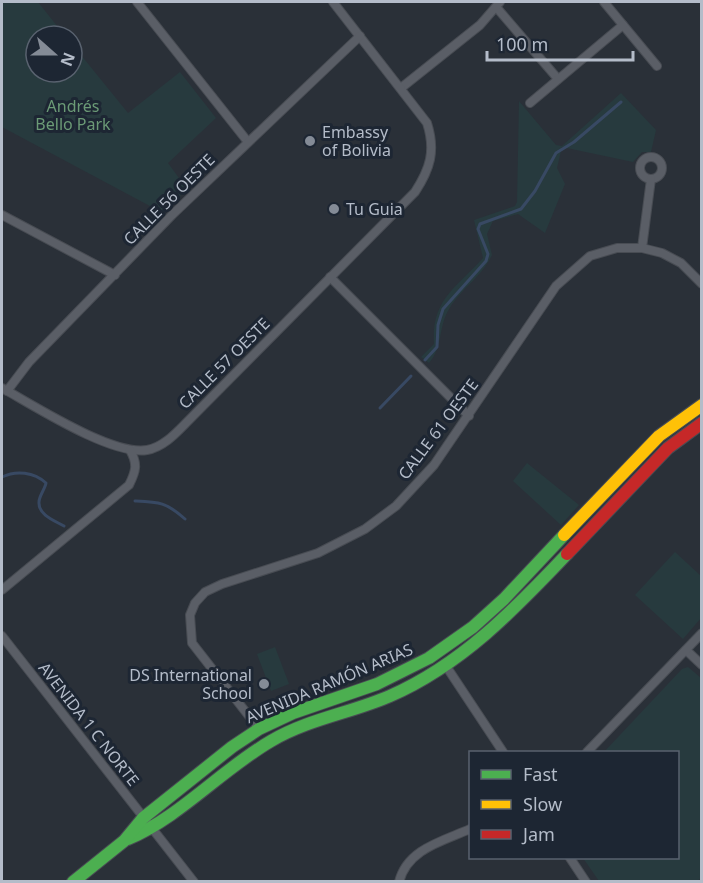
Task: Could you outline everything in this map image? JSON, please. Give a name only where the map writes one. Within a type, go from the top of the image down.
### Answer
[{"type":"main road","name":"AVENIDA RAMÓN ARIAS","points":[[72,882],[124,841],[143,818],[232,747],[259,729],[293,713],[377,684],[429,658],[451,642],[504,599],[659,436],[702,405]]},
{"type":"main road","name":"AVENIDA RAMÓN ARIAS","points":[[124,841],[152,830],[220,774],[271,741],[302,726],[390,696],[446,666],[506,618],[668,448],[702,423]]},
{"type":"main road","points":[[589,508],[600,519]]},
{"type":"main road","points":[[446,666],[444,656],[451,642]]},
{"type":"street","points":[[137,2],[248,142]]},
{"type":"street","name":"CALLE 57 OESTE","points":[[130,450],[147,450],[158,446],[174,435],[415,192],[429,168],[433,140],[427,123],[333,2]]},
{"type":"street","points":[[604,2],[657,66]]},
{"type":"street","points":[[401,88],[499,4],[558,79]]},
{"type":"street","points":[[530,103],[623,25]]},
{"type":"street","name":"CALLE 56 OESTE","points":[[4,389],[248,142],[360,36]]},
{"type":"street","points":[[642,248],[651,179]]},
{"type":"street","points":[[2,215],[115,275]]},
{"type":"street","name":"CALLE 61 OESTE","points":[[259,729],[192,643],[190,615],[195,603],[205,592],[222,584],[302,560],[365,529],[396,506],[434,465],[565,276],[590,256],[603,250],[642,248],[662,253],[681,263],[702,284]]},
{"type":"street","points":[[330,277],[469,416]]},
{"type":"street","points":[[2,590],[129,485],[136,472],[136,460],[130,450],[90,435],[4,389]]},
{"type":"street","points":[[588,751],[702,633]]},
{"type":"street","name":"AVENIDA 1 C NORTE","points":[[2,636],[194,882]]},
{"type":"street","points":[[686,650],[702,665]]},
{"type":"street","points":[[446,666],[501,751]]},
{"type":"street","points":[[399,882],[405,865],[414,854],[469,830]]},
{"type":"street","points":[[571,859],[586,882]]},
{"type":"green space","name":"Andrés Bello Park","points":[[2,2],[38,2],[55,24],[24,24],[24,84],[84,84],[84,59],[128,113],[180,72],[216,118],[168,163],[187,189],[163,213],[2,127]]},
{"type":"green space","points":[[621,93],[656,130],[651,152],[642,152],[633,162],[562,147],[557,168],[565,184],[545,233],[518,214],[493,221],[487,234],[492,255],[448,311],[439,344],[429,363],[421,357],[434,344],[434,329],[441,305],[483,258],[474,220],[515,206],[517,202],[519,101],[556,145],[562,146]]},
{"type":"green space","points":[[527,463],[579,505],[561,525],[513,481]]},
{"type":"green space","points":[[675,552],[701,576],[701,618],[683,639],[635,595]]},
{"type":"green space","points":[[275,647],[289,684],[271,691],[257,654]]},
{"type":"green space","points":[[688,667],[701,678],[701,878],[696,882],[599,881],[584,859],[679,859],[679,751],[605,751],[682,669]]},
{"type":"waterway","points":[[425,360],[437,347],[438,325],[443,309],[486,261],[488,254],[478,229],[480,224],[521,209],[535,191],[556,153],[574,142],[621,102]]},
{"type":"waterway","points":[[380,408],[411,376]]},
{"type":"waterway","points":[[2,477],[13,473],[25,473],[41,479],[46,483],[39,500],[39,507],[48,517],[64,526]]},
{"type":"waterway","points":[[135,501],[162,504],[173,509],[185,519]]},
{"type":"traffic: fast","points":[[73,882],[124,841],[143,818],[232,747],[259,729],[293,713],[377,684],[429,658],[473,627],[504,599],[564,535]]},
{"type":"traffic: fast","points":[[128,839],[147,830],[183,806],[235,765],[285,733],[390,696],[440,669],[506,615],[567,554]]},
{"type":"traffic: slow","points":[[564,535],[659,436],[702,405]]},
{"type":"traffic: jam","points":[[567,554],[668,448],[702,423]]},
{"type":"place","name":"Embassy of Bolivia","points":[[310,141]]},
{"type":"place","name":"Tu Guia","points":[[334,209]]},
{"type":"place","name":"DS International School","points":[[264,684]]}]
